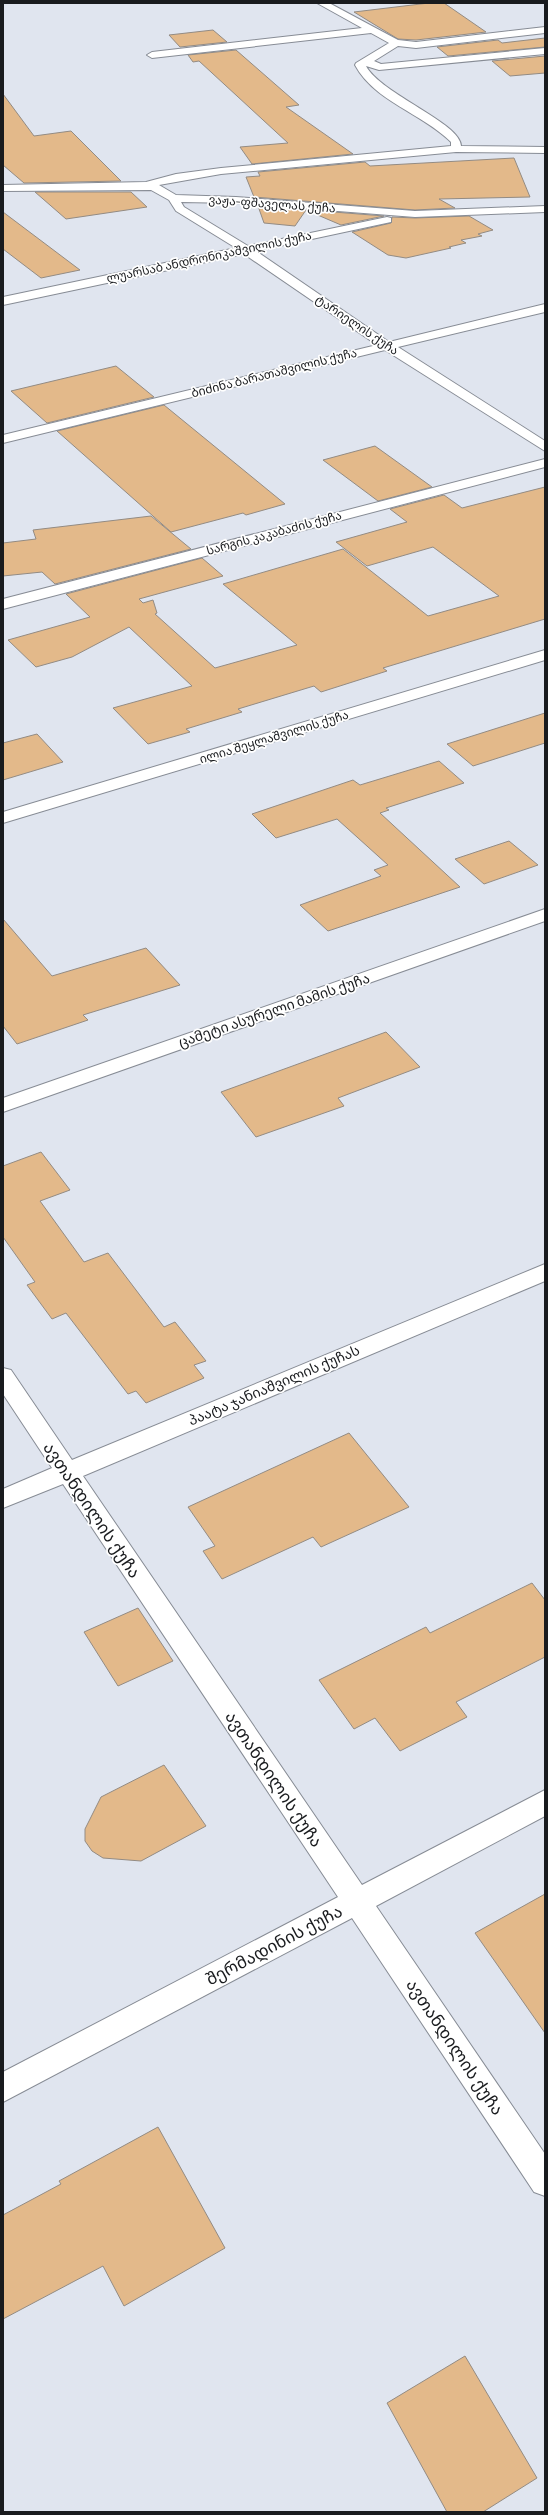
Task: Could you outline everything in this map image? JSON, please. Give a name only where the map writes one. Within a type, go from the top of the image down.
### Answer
[{"type":"street","points":[[322,3],[396,43],[416,46],[545,30]]},
{"type":"street","points":[[152,55],[373,30]]},
{"type":"street","points":[[396,43],[360,65],[363,74],[376,86],[440,125],[456,142],[456,149]]},
{"type":"street","points":[[367,61],[379,67],[545,51]]},
{"type":"street","points":[[146,185],[176,177],[221,171],[456,149],[545,150]]},
{"type":"street","name":"ვაჟა-ფშაველას ქუჩა","points":[[3,188],[146,185],[155,187],[173,198],[236,200],[415,214],[545,209]]},
{"type":"street","name":"ტარიელის ქუჩა","points":[[173,198],[180,209],[245,249],[387,346],[545,447]]},
{"type":"street","name":"ლუარსაბ ანდრონიკაშვილის ქუჩა","points":[[3,301],[415,214]]},
{"type":"street","name":"ბიძინა ბარათაშვილის ქუჩა","points":[[3,439],[545,308]]},
{"type":"street","name":"სარგის კაკაბაძის ქუჩა","points":[[3,604],[545,463]]},
{"type":"street","name":"ილია შეყლაშვილის ქუჩა","points":[[3,818],[545,655]]},
{"type":"street","name":"ცამეტი ასურელი მამის ქუჩა","points":[[3,1105],[545,915]]},
{"type":"street","name":"პაატა ჯანიაშვილის ქუჩას","points":[[3,1499],[545,1272]]},
{"type":"street","name":"ავთანდილის ქუჩა","points":[[3,1376],[66,1472],[545,2181]]},
{"type":"street","name":"შერმადინის ქუჩა","points":[[3,2088],[545,1802]]},
{"type":"building","points":[[429,3],[444,3],[486,32],[416,40],[398,39],[354,12]]},
{"type":"building","points":[[213,30],[227,42],[180,47],[169,35]]},
{"type":"building","points":[[545,38],[545,47],[448,56],[437,47],[498,40],[502,43]]},
{"type":"building","points":[[236,50],[299,105],[286,107],[353,154],[252,164],[240,147],[288,143],[199,61],[193,62],[188,55]]},
{"type":"building","points":[[545,56],[545,73],[510,76],[492,61]]},
{"type":"building","points":[[3,94],[34,136],[71,131],[121,181],[24,183],[3,165]]},
{"type":"building","points":[[514,158],[530,197],[439,199],[455,208],[415,210],[254,197],[246,177],[260,176],[258,172],[365,162],[370,166]]},
{"type":"building","points":[[35,192],[131,192],[147,207],[66,219]]},
{"type":"building","points":[[258,206],[384,216],[341,225],[306,210],[295,226],[264,223]]},
{"type":"building","points":[[3,212],[80,270],[41,278],[3,249]]},
{"type":"building","points":[[469,216],[493,230],[478,234],[482,236],[461,240],[466,243],[449,247],[451,248],[406,258],[388,255],[352,232],[391,223],[392,217],[415,218]]},
{"type":"building","points":[[116,366],[154,397],[47,423],[11,391]]},
{"type":"building","points":[[164,405],[285,504],[246,515],[243,513],[171,532],[57,431]]},
{"type":"building","points":[[375,446],[432,487],[378,501],[323,460]]},
{"type":"building","points":[[545,487],[545,619],[383,668],[387,671],[321,692],[314,686],[238,709],[242,712],[186,729],[190,732],[148,744],[113,708],[192,686],[129,627],[72,657],[36,667],[8,640],[90,617],[66,594],[202,558],[223,576],[139,599],[143,603],[153,600],[157,613],[155,614],[215,668],[297,645],[223,584],[343,549],[428,616],[499,596],[433,547],[367,566],[336,542],[407,522],[390,509],[444,495],[462,508]]},
{"type":"building","points":[[151,516],[191,549],[55,584],[42,572],[3,576],[3,543],[36,539],[33,530]]},
{"type":"building","points":[[545,713],[545,743],[473,766],[447,744]]},
{"type":"building","points":[[37,734],[63,762],[3,780],[3,743]]},
{"type":"building","points":[[439,761],[464,783],[386,808],[389,810],[380,813],[460,887],[328,931],[300,905],[381,876],[374,870],[388,865],[337,819],[276,838],[252,814],[353,780],[360,785]]},
{"type":"building","points":[[509,841],[538,865],[484,884],[455,859]]},
{"type":"building","points":[[3,919],[52,976],[146,948],[180,985],[83,1015],[88,1020],[17,1044],[3,1026]]},
{"type":"building","points":[[386,1032],[420,1067],[338,1098],[344,1106],[256,1137],[221,1092]]},
{"type":"building","points":[[41,1152],[70,1190],[40,1201],[84,1262],[108,1253],[164,1327],[175,1322],[206,1361],[194,1365],[204,1378],[146,1403],[136,1391],[128,1394],[66,1313],[52,1319],[27,1285],[35,1282],[3,1237],[3,1166]]},
{"type":"building","points":[[349,1433],[409,1507],[321,1547],[313,1537],[222,1579],[203,1551],[215,1546],[188,1507]]},
{"type":"building","points":[[532,1583],[545,1600],[545,1657],[456,1702],[467,1717],[400,1751],[375,1718],[354,1729],[319,1680],[426,1627],[430,1633]]},
{"type":"building","points":[[138,1608],[173,1661],[118,1686],[84,1632]]},
{"type":"building","points":[[164,1765],[206,1826],[141,1861],[103,1858],[92,1851],[85,1841],[85,1829],[101,1797]]},
{"type":"building","points":[[545,1894],[545,2033],[475,1933]]},
{"type":"building","points":[[158,2127],[225,2248],[124,2306],[103,2266],[3,2319],[3,2215],[61,2184],[59,2181]]},
{"type":"building","points":[[465,2356],[537,2478],[483,2512],[447,2512],[387,2403]]}]
